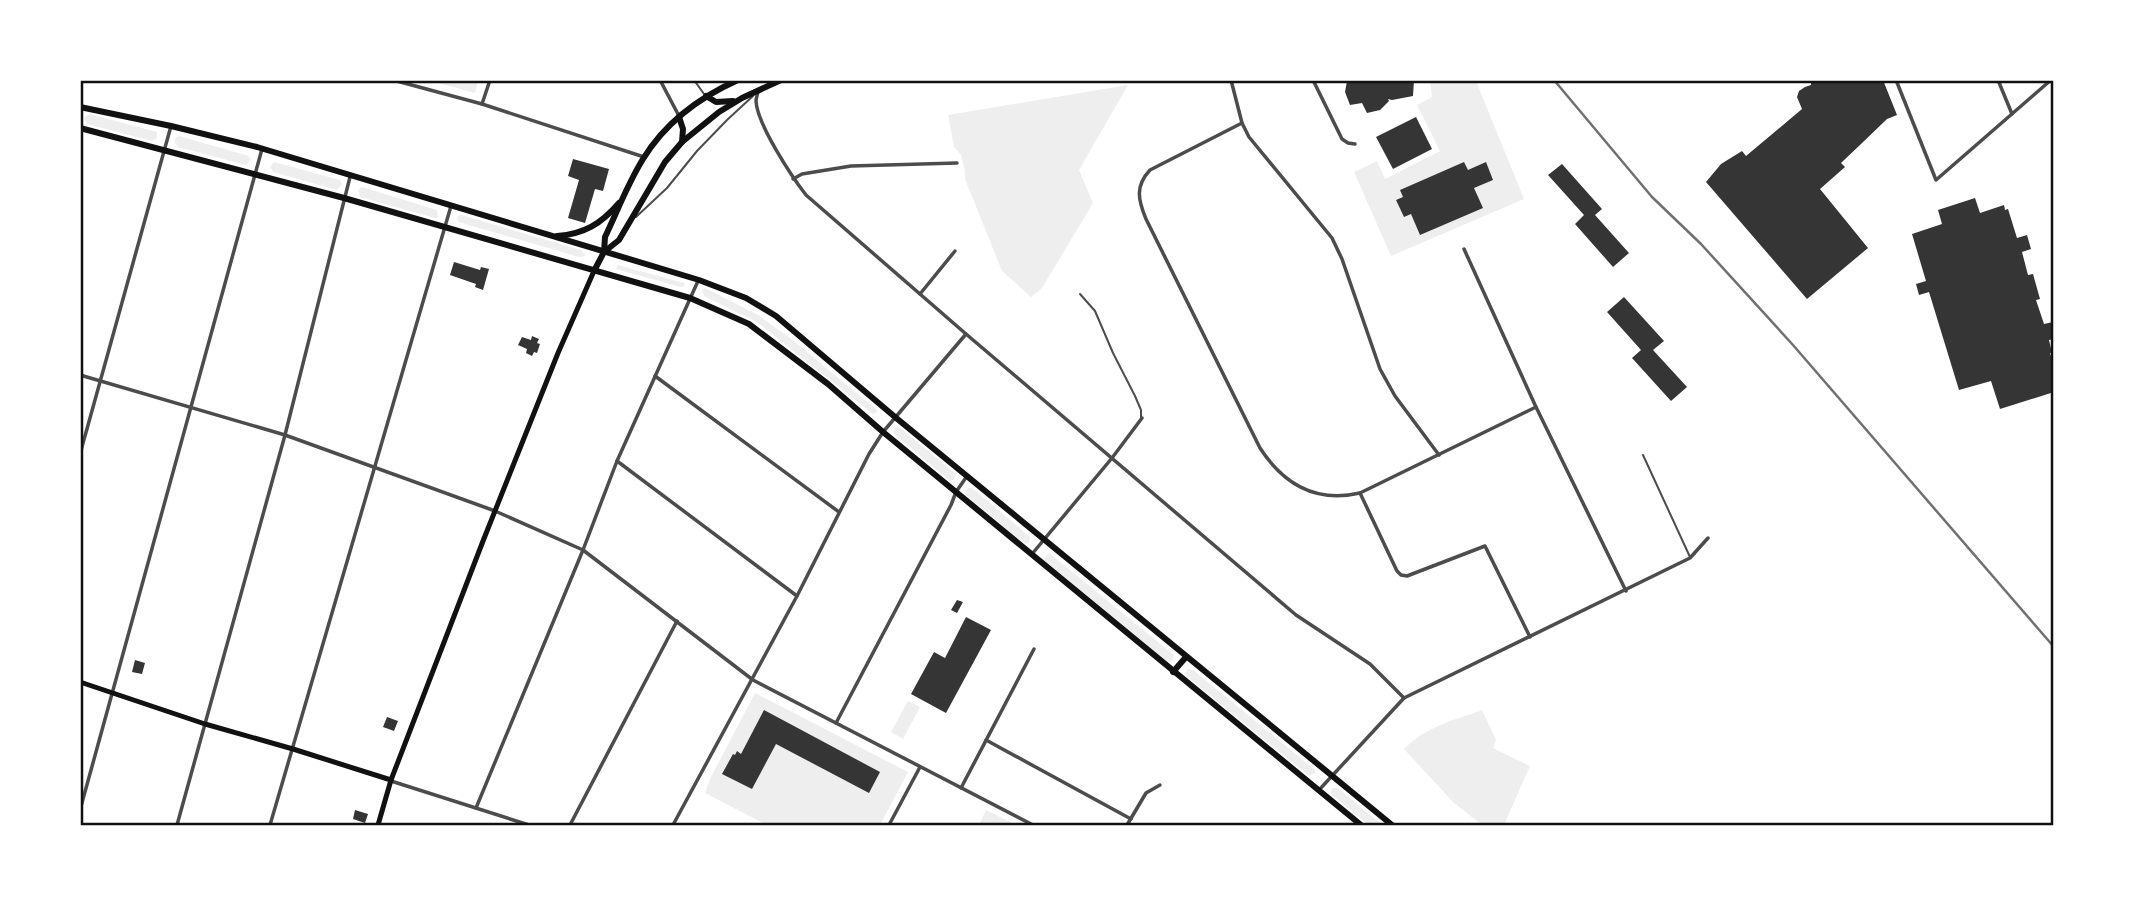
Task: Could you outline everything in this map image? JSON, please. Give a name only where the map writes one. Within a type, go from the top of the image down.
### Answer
[{"type":"main road","points":[[604,252],[605,237],[644,158],[679,117],[706,96],[738,80]]},
{"type":"main road","points":[[706,96],[716,102],[728,103],[781,80]]},
{"type":"main road","points":[[378,825],[391,780],[495,511],[594,271],[604,252],[619,240],[665,162],[682,142],[719,112],[742,98]]},
{"type":"main road","points":[[81,108],[171,126],[262,149],[699,279],[746,298],[776,316],[1392,825]]},
{"type":"main road","points":[[679,117],[683,129],[682,142]]},
{"type":"main road","points":[[80,128],[344,198],[690,298],[749,324],[828,384],[1361,825]]},
{"type":"main road","points":[[552,236],[587,230],[602,220],[625,197]]},
{"type":"main road","points":[[1173,672],[1186,657]]},
{"type":"main road","points":[[80,682],[205,724],[391,780]]},
{"type":"street","points":[[393,80],[482,104],[644,158]]},
{"type":"street","points":[[482,104],[490,80]]},
{"type":"street","points":[[660,80],[679,117]]},
{"type":"street","points":[[1231,80],[1242,123],[1255,146],[1332,238],[1342,258],[1380,369],[1395,396],[1439,455]]},
{"type":"street","points":[[1313,80],[1342,139],[1355,144]]},
{"type":"street","points":[[1896,80],[1936,180],[2051,80]]},
{"type":"street","points":[[1998,80],[2012,114]]},
{"type":"street","points":[[759,90],[756,102],[774,147],[806,195],[1296,615],[1370,664],[1404,698]]},
{"type":"street","points":[[1242,123],[1150,170],[1140,185],[1139,203],[1270,464],[1288,481],[1309,491],[1329,495],[1360,493],[1536,407]]},
{"type":"street","points":[[80,454],[171,126]]},
{"type":"street","points":[[80,810],[262,149]]},
{"type":"street","points":[[793,179],[802,174],[851,166],[957,163]]},
{"type":"street","points":[[177,825],[285,435],[351,175]]},
{"type":"street","points":[[270,825],[451,205]]},
{"type":"street","points":[[1464,249],[1536,407],[1626,591]]},
{"type":"street","points":[[920,294],[955,251]]},
{"type":"street","points":[[476,808],[617,461],[699,279]]},
{"type":"street","points":[[674,825],[753,680],[869,454],[895,417],[966,334]]},
{"type":"street","points":[[80,375],[285,435],[495,511],[583,550],[753,680],[1034,825]]},
{"type":"street","points":[[654,375],[839,512]]},
{"type":"street","points":[[1032,554],[1142,418]]},
{"type":"street","points":[[617,461],[797,596]]},
{"type":"street","points":[[836,723],[956,492],[967,476]]},
{"type":"street","points":[[1360,493],[1401,575],[1407,576],[1485,546],[1530,637]]},
{"type":"street","points":[[1319,791],[1404,698],[1690,558],[1708,538]]},
{"type":"street","points":[[570,825],[677,621]]},
{"type":"street","points":[[961,788],[1034,649]]},
{"type":"street","points":[[986,740],[1131,819]]},
{"type":"street","points":[[889,825],[920,767]]},
{"type":"street","points":[[391,780],[529,825]]},
{"type":"street","points":[[1127,825],[1146,793],[1160,785]]},
{"type":"lane","points":[[694,80],[706,96]]},
{"type":"lane","points":[[629,222],[667,188],[697,151],[759,90]]},
{"type":"lane","points":[[1080,294],[1094,311],[1138,403],[1142,418]]},
{"type":"lane","points":[[1643,455],[1690,558]]},
{"type":"shaded area","points":[[431,81],[478,81],[475,93]]},
{"type":"shaded area","points":[[1430,81],[1476,81],[1524,199],[1391,256],[1354,172],[1377,161],[1385,179],[1440,151],[1417,105],[1432,97]]},
{"type":"shaded area","points":[[1128,85],[1079,170],[1093,203],[1042,288],[1031,297],[1002,271],[965,179],[961,155],[954,147],[948,115]]},
{"type":"shaded area","points":[[89,114],[157,132],[157,138],[152,141],[87,124],[84,118]]},
{"type":"shaded area","points":[[179,136],[249,156],[251,160],[246,165],[178,147],[175,138]]},
{"type":"shaded area","points":[[274,162],[340,180],[342,184],[337,190],[273,172],[270,167]]},
{"type":"shaded area","points":[[362,187],[437,210],[438,217],[360,197],[358,190]]},
{"type":"shaded area","points":[[461,215],[581,250],[586,256],[579,257],[459,222],[457,219]]},
{"type":"shaded area","points":[[618,265],[684,283],[685,286],[680,287],[616,269]]},
{"type":"shaded area","points":[[705,288],[758,315],[878,411],[873,414],[757,322],[704,296],[702,290]]},
{"type":"shaded area","points":[[896,427],[956,474],[953,480],[950,481],[895,435],[893,432]]},
{"type":"shaded area","points":[[968,488],[972,488],[1030,537],[1029,543],[1025,544],[966,495]]},
{"type":"shaded area","points":[[1049,553],[1174,655],[1172,661],[1168,662],[1045,561]]},
{"type":"shaded area","points":[[1188,669],[1193,670],[1315,770],[1315,773],[1309,776],[1186,676]]},
{"type":"shaded area","points":[[755,693],[908,772],[880,825],[767,825],[705,793]]},
{"type":"shaded area","points":[[908,701],[920,707],[903,739],[891,732]]},
{"type":"shaded area","points":[[1482,710],[1496,740],[1493,748],[1530,766],[1504,825],[1482,825],[1453,802],[1404,749],[1431,729]]},
{"type":"shaded area","points":[[1332,788],[1338,788],[1382,825],[1369,825],[1332,795]]},
{"type":"shaded area","points":[[986,810],[1016,825],[979,825]]},
{"type":"building","points":[[1414,80],[1413,96],[1388,99],[1380,110],[1367,113],[1362,103],[1350,105],[1345,92],[1347,81]]},
{"type":"building","points":[[1811,80],[1883,80],[1897,115],[1887,119],[1841,163],[1845,167],[1820,189],[1868,248],[1807,299],[1706,182],[1721,164],[1742,151],[1746,156],[1802,109],[1797,97],[1799,91],[1811,85]]},
{"type":"building","points":[[1416,117],[1432,149],[1393,169],[1376,137]]},
{"type":"building","points":[[573,159],[609,169],[603,191],[595,189],[585,223],[568,218],[579,180],[568,176]]},
{"type":"building","points":[[1464,162],[1468,170],[1486,162],[1493,180],[1474,188],[1483,208],[1420,235],[1411,214],[1404,217],[1396,200],[1403,197],[1400,190]]},
{"type":"building","points":[[1562,164],[1602,209],[1595,215],[1629,253],[1613,267],[1575,224],[1584,215],[1548,175]]},
{"type":"building","points":[[1975,198],[1980,213],[2004,205],[2005,210],[2008,209],[2017,238],[2027,235],[2031,249],[2022,252],[2028,275],[2033,274],[2040,299],[2036,300],[2044,324],[2054,324],[2054,339],[2049,340],[2054,366],[2054,392],[2000,409],[1991,381],[1959,390],[1929,292],[1919,295],[1916,284],[1926,281],[1912,234],[1942,224],[1938,210]]},
{"type":"building","points":[[454,262],[480,270],[481,267],[489,269],[483,290],[475,287],[476,284],[450,275]]},
{"type":"building","points":[[1624,297],[1664,341],[1653,350],[1687,387],[1671,401],[1632,358],[1641,350],[1607,312]]},
{"type":"building","points":[[532,336],[539,339],[537,343],[540,344],[537,353],[534,352],[532,356],[526,353],[527,349],[518,345],[522,337],[531,340]]},
{"type":"building","points":[[957,600],[963,602],[957,613],[951,610]]},
{"type":"building","points":[[966,617],[991,630],[946,713],[911,694],[934,652],[945,658]]},
{"type":"building","points":[[135,660],[145,663],[142,674],[132,672]]},
{"type":"building","points":[[764,710],[880,772],[869,793],[776,744],[752,789],[722,774],[733,754],[737,751],[741,754]]},
{"type":"building","points":[[387,717],[398,721],[394,731],[383,727]]},
{"type":"building","points":[[355,810],[368,814],[365,823],[353,819]]},
{"type":"railway","points":[[1554,80],[1652,197],[1701,244],[1793,345],[2054,647]]}]
